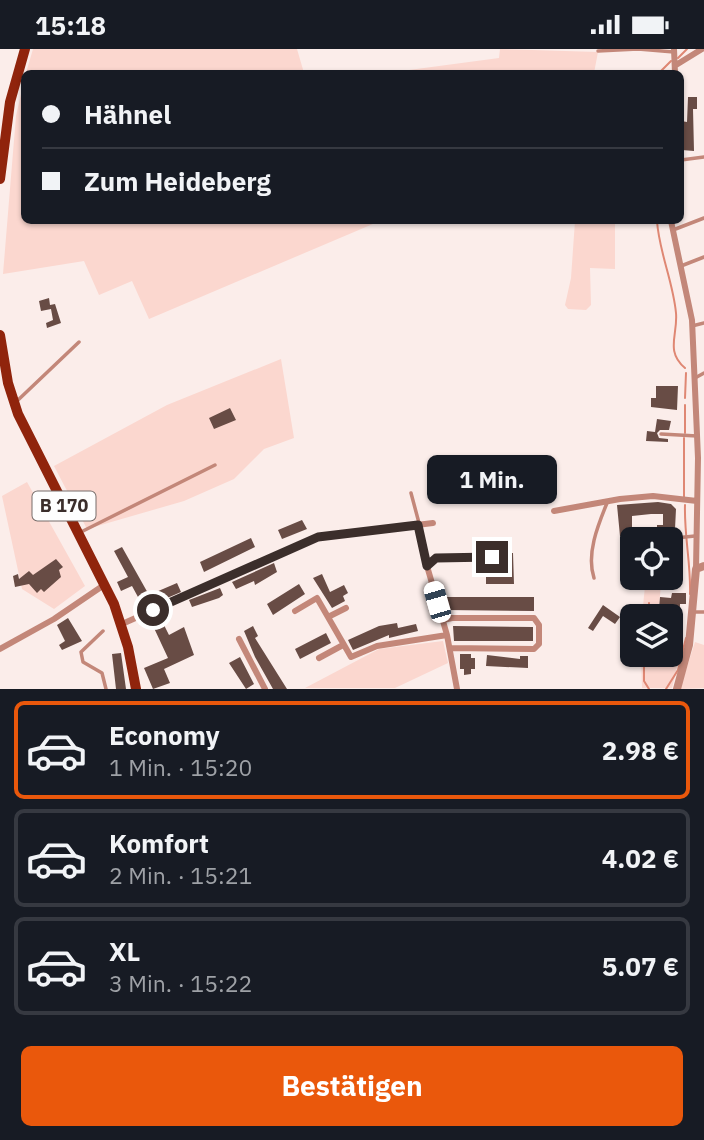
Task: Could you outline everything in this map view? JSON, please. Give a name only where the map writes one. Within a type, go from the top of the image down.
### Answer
[{"type":"main road","points":[[0,179],[10,102],[25,49]]},
{"type":"main road","name":"B 170","points":[[0,335],[14,403],[122,624],[136,688]]},
{"type":"street","points":[[676,65],[702,49]]},
{"type":"street","points":[[674,51],[675,70]]},
{"type":"street","points":[[672,224],[692,325],[697,436],[695,536],[700,568],[689,645],[677,688]]},
{"type":"street","points":[[555,511],[653,496],[697,502]]},
{"type":"street","points":[[122,624],[318,537],[433,523]]},
{"type":"street","points":[[457,688],[447,635],[427,566],[436,558],[492,557]]},
{"type":"street","points":[[0,649],[54,619],[104,585]]},
{"type":"street","points":[[295,611],[317,598],[351,657],[377,646],[447,635]]},
{"type":"street","points":[[328,617],[346,608]]},
{"type":"street","points":[[443,620],[534,618],[539,625],[539,644],[534,649],[450,648]]},
{"type":"street","points":[[239,639],[265,688]]},
{"type":"street","points":[[320,658],[343,645]]},
{"type":"lane","points":[[598,51],[674,51]]},
{"type":"lane","points":[[684,160],[704,157]]},
{"type":"lane","points":[[673,230],[704,218]]},
{"type":"lane","points":[[681,266],[704,257]]},
{"type":"lane","points":[[692,325],[704,323]]},
{"type":"lane","points":[[14,403],[79,342]]},
{"type":"lane","points":[[693,379],[704,373]]},
{"type":"lane","points":[[661,434],[697,436]]},
{"type":"lane","points":[[78,534],[215,465]]},
{"type":"lane","points":[[411,493],[427,566]]},
{"type":"lane","points":[[594,578],[590,566],[592,550],[608,501]]},
{"type":"lane","points":[[683,537],[695,536]]},
{"type":"lane","points":[[692,612],[704,612]]},
{"type":"lane","points":[[103,631],[81,652],[83,662],[102,673],[106,688]]},
{"type":"shaded area","points":[[33,49],[297,49],[303,70],[27,70]]},
{"type":"shaded area","points":[[500,49],[598,52],[595,70],[409,70],[499,58]]},
{"type":"shaded area","points":[[21,94],[21,224],[373,224],[149,319],[132,281],[99,295],[84,261],[3,274],[16,116]]},
{"type":"shaded area","points":[[575,224],[615,224],[615,269],[590,268],[591,305],[586,310],[568,309],[565,305],[571,278]]},
{"type":"shaded area","points":[[281,359],[294,438],[264,449],[234,479],[184,501],[87,529],[54,466],[167,405]]},
{"type":"shaded area","points":[[27,482],[85,586],[54,609],[22,589],[2,496]]},
{"type":"shaded area","points":[[645,590],[661,590],[659,604],[643,604]]},
{"type":"shaded area","points":[[443,641],[448,663],[395,688],[305,688],[379,649]]},
{"type":"shaded area","points":[[695,642],[704,645],[704,688],[680,689]]},
{"type":"shaded area","points":[[641,667],[677,667],[672,688],[642,688]]},
{"type":"building","points":[[688,97],[697,97],[697,109],[693,109],[694,151],[684,150],[684,122],[687,122]]},
{"type":"building","points":[[49,298],[50,305],[55,304],[61,323],[47,328],[46,323],[53,320],[51,309],[41,311],[39,301]]},
{"type":"building","points":[[656,386],[678,386],[677,410],[651,407],[651,398],[656,398]]},
{"type":"building","points":[[230,408],[236,420],[214,429],[209,418]]},
{"type":"building","points":[[657,419],[671,421],[669,430],[660,430],[657,433],[659,438],[668,439],[668,442],[646,441],[647,431],[655,432]]},
{"type":"building","points":[[658,502],[671,504],[676,509],[675,527],[657,527],[663,525],[663,514],[632,516],[632,527],[620,527],[620,536],[617,505]]},
{"type":"building","points":[[302,520],[307,529],[282,539],[278,530]]},
{"type":"building","points":[[251,538],[255,547],[204,572],[200,562]]},
{"type":"building","points":[[122,547],[149,595],[177,583],[181,592],[144,608],[132,586],[121,591],[117,582],[128,577],[114,551]]},
{"type":"building","points":[[503,553],[513,553],[514,584],[486,584],[486,572],[504,572]]},
{"type":"building","points":[[56,559],[63,567],[59,570],[61,577],[44,592],[41,589],[37,593],[29,584],[15,587],[13,576],[18,574],[19,579],[29,571],[33,575]]},
{"type":"building","points":[[274,563],[277,572],[255,585],[254,581],[236,589],[232,582]]},
{"type":"building","points":[[322,574],[330,592],[344,585],[348,593],[343,596],[345,601],[332,608],[313,578]]},
{"type":"building","points":[[299,584],[305,594],[273,615],[267,604]]},
{"type":"building","points":[[220,588],[223,595],[219,598],[192,607],[189,600]]},
{"type":"building","points":[[672,593],[686,593],[686,604],[659,604],[660,597],[671,598]]},
{"type":"building","points":[[445,597],[534,597],[534,611],[446,610]]},
{"type":"building","points":[[603,605],[620,617],[615,624],[603,616],[593,631],[588,628]]},
{"type":"building","points":[[68,618],[82,641],[62,650],[59,645],[65,641],[57,625]]},
{"type":"building","points":[[163,623],[169,635],[184,627],[194,655],[164,669],[170,683],[153,689],[144,668],[168,658],[154,628]]},
{"type":"building","points":[[397,623],[398,628],[416,624],[418,631],[389,638],[389,635],[353,650],[348,640],[379,626]]},
{"type":"building","points":[[253,626],[258,636],[255,638],[287,689],[273,689],[255,657],[244,631]]},
{"type":"building","points":[[453,626],[533,627],[533,641],[454,641]]},
{"type":"building","points":[[326,633],[331,643],[300,659],[295,649]]},
{"type":"building","points":[[121,653],[126,689],[116,689],[112,654]]},
{"type":"building","points":[[460,654],[471,654],[471,658],[475,658],[475,669],[471,669],[471,674],[464,675],[464,669],[460,669]]},
{"type":"building","points":[[487,655],[520,659],[520,656],[528,656],[528,668],[486,666]]},
{"type":"building","points":[[240,657],[254,684],[246,689],[229,663]]},
{"type":"waterway","points":[[678,58],[687,49]]},
{"type":"waterway","points":[[662,70],[671,61]]},
{"type":"waterway","points":[[657,224],[676,313],[675,355],[685,368]]},
{"type":"waterway","points":[[685,398],[686,373]]},
{"type":"waterway","points":[[685,405],[685,433]]},
{"type":"waterway","points":[[684,438],[684,497]]},
{"type":"waterway","points":[[685,505],[690,594]]},
{"type":"waterway","points":[[666,689],[678,670],[686,638]]},
{"type":"waterway","points":[[644,667],[644,681],[649,689]]},
{"type":"route","points":[[153,610],[318,537],[418,525],[427,566],[436,558],[492,557]]}]
